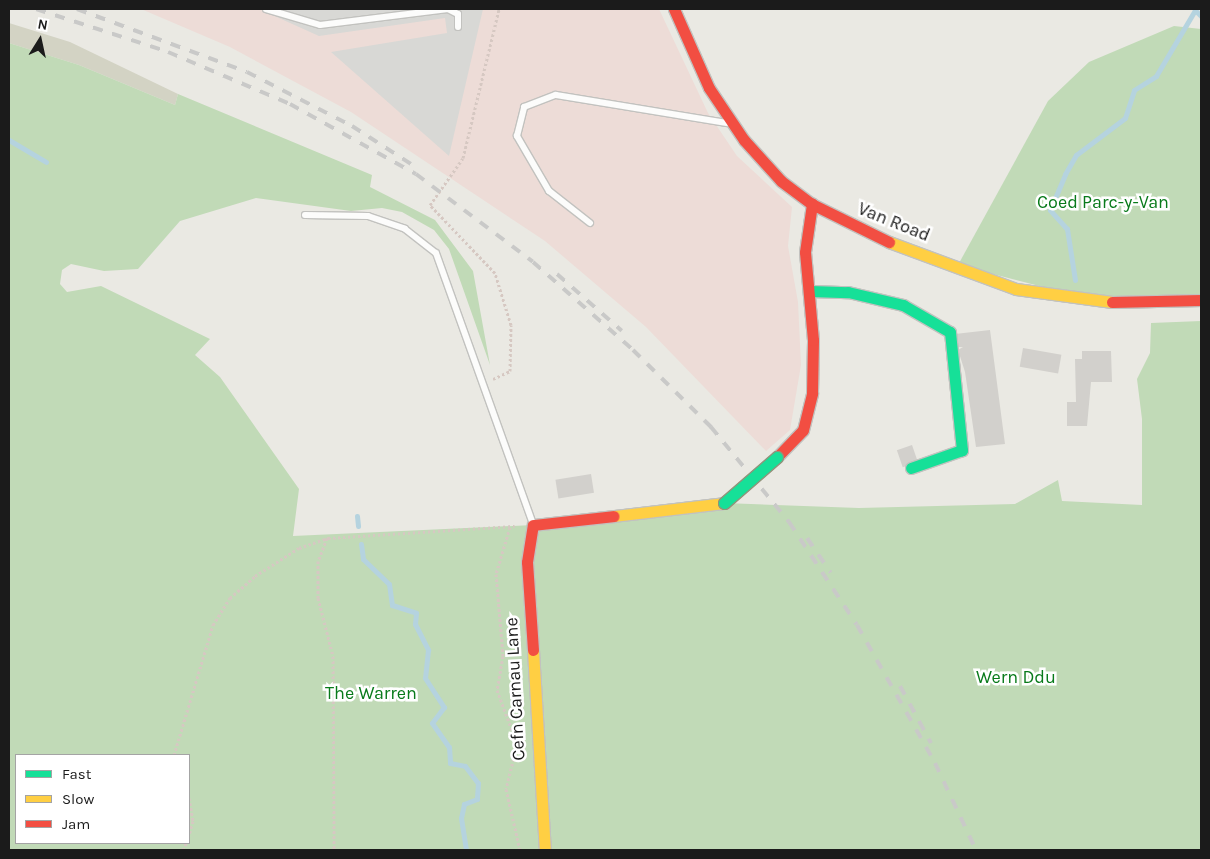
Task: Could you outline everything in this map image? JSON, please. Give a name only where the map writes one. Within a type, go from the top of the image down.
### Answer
[{"type":"street","name":"Van Road","points":[[674,9],[709,88],[733,124],[780,181],[812,204],[881,239],[1016,289],[1102,302],[1201,300]]},
{"type":"street","points":[[533,525],[724,503],[777,457],[803,430],[812,393],[810,291],[805,252],[812,204]]},
{"type":"street","points":[[810,291],[848,292],[903,305],[950,332],[962,450],[911,468]]},
{"type":"street","name":"Cefn Carnau Lane","points":[[533,525],[527,580],[545,850]]},
{"type":"lane","points":[[266,9],[320,25],[448,9],[458,14],[458,27]]},
{"type":"lane","points":[[590,223],[549,191],[517,136],[524,107],[556,95],[733,124]]},
{"type":"lane","points":[[306,215],[368,216],[405,229],[436,254],[533,525]]},
{"type":"path","points":[[482,385],[510,372],[511,325],[495,273],[430,205],[463,158],[499,9]]},
{"type":"path","points":[[174,754],[213,625],[230,598],[278,562],[328,538],[533,525]]},
{"type":"path","points":[[510,527],[496,574],[503,656],[497,690],[517,744],[506,789],[520,850]]},
{"type":"path","points":[[328,538],[318,561],[318,598],[333,656],[334,850]]},
{"type":"path","points":[[190,804],[193,821],[190,832]]},
{"type":"shaded area","points":[[141,9],[659,9],[708,113],[737,156],[792,207],[788,246],[798,302],[801,365],[790,430],[766,451],[646,327],[545,241],[351,112],[230,47]]},
{"type":"shaded area","points":[[259,9],[483,9],[449,156],[331,52],[447,33],[445,18],[319,36]]},
{"type":"shaded area","points":[[9,23],[70,42],[178,94],[175,105],[79,65],[9,43]]},
{"type":"green space","name":"Coed Parc-y-Van","points":[[1174,26],[1201,29],[1201,300],[1102,302],[958,265],[1048,101],[1089,62]]},
{"type":"green space","points":[[9,43],[79,65],[175,105],[178,94],[372,175],[370,187],[435,220],[473,271],[490,365],[449,249],[434,230],[402,212],[382,208],[351,211],[256,198],[180,221],[138,269],[104,271],[71,264],[62,270],[60,284],[67,292],[101,286],[210,339],[195,355],[220,377],[299,489],[293,536],[533,525],[724,503],[859,508],[1015,504],[1058,480],[1062,501],[1142,505],[1142,419],[1137,379],[1150,353],[1151,323],[1201,321],[1201,850],[9,850]]},
{"type":"building","points":[[990,330],[1005,444],[976,447],[965,372],[958,350],[963,347],[957,347],[955,334]]},
{"type":"building","points":[[1023,348],[1061,355],[1058,373],[1020,367]]},
{"type":"building","points":[[1082,351],[1111,351],[1112,382],[1091,382],[1087,426],[1067,426],[1067,402],[1076,402],[1075,359],[1082,359]]},
{"type":"building","points":[[912,445],[918,462],[903,467],[897,450]]},
{"type":"building","points":[[591,474],[594,493],[558,498],[555,480]]},
{"type":"waterway","points":[[1075,280],[1067,229],[1050,210],[1065,174],[1076,155],[1125,118],[1134,90],[1156,76],[1195,10],[1201,16]]},
{"type":"waterway","points":[[9,140],[46,162]]},
{"type":"waterway","points":[[357,516],[358,526]]},
{"type":"waterway","points":[[361,544],[363,559],[389,584],[392,605],[416,613],[415,624],[428,650],[425,678],[444,707],[432,723],[449,747],[450,763],[465,766],[478,783],[477,799],[464,804],[461,818],[466,850]]},
{"type":"railway","points":[[36,9],[168,52],[290,104],[416,174],[533,262],[633,350],[711,427],[789,522],[857,625],[935,763],[976,850]]},
{"type":"railway","points":[[77,9],[247,72],[352,126],[411,164]]},
{"type":"railway","points":[[557,274],[622,331]]},
{"type":"railway","points":[[807,538],[831,573]]},
{"type":"railway","points":[[900,686],[931,743]]},
{"type":"traffic: fast","points":[[810,291],[848,292],[903,305],[950,332],[962,450],[911,468]]},
{"type":"traffic: fast","points":[[724,503],[777,457]]},
{"type":"traffic: slow","points":[[889,242],[1016,289],[1112,302]]},
{"type":"traffic: slow","points":[[614,516],[724,503]]},
{"type":"traffic: slow","points":[[533,650],[545,850]]},
{"type":"traffic: jam","points":[[674,9],[709,88],[744,140],[781,181],[812,204],[889,242]]},
{"type":"traffic: jam","points":[[777,457],[803,430],[812,393],[813,340],[805,252],[812,204]]},
{"type":"traffic: jam","points":[[1112,302],[1201,300]]},
{"type":"traffic: jam","points":[[533,650],[527,562],[533,525],[614,516]]},
{"type":"park label","name":"Wern Ddu","points":[[1016,677]]},
{"type":"park label","name":"The Warren","points":[[371,693]]}]
